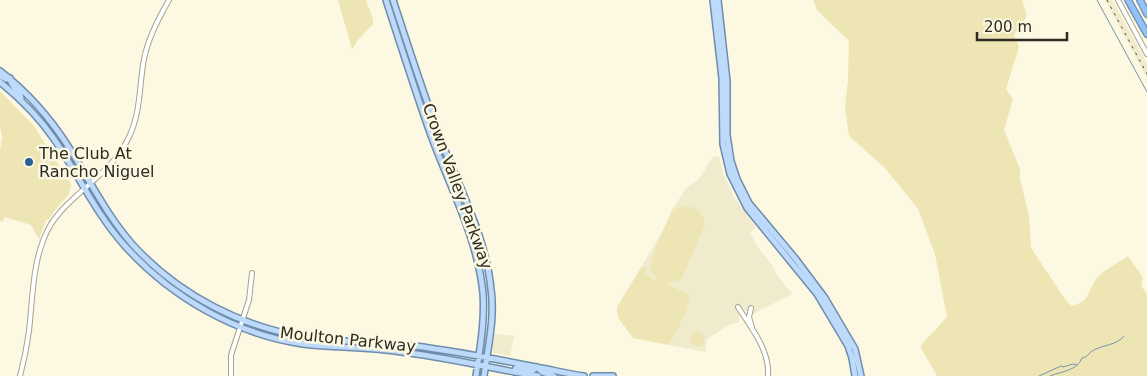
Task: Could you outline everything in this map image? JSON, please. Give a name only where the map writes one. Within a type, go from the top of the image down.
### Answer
[{"type":"highway","points":[[1128,0],[1147,34]]},
{"type":"highway","points":[[1140,0],[1147,14]]},
{"type":"main road","name":"Crown Valley Parkway","points":[[386,0],[429,130],[470,234],[478,262],[484,308],[483,335],[476,376]]},
{"type":"main road","name":"Crown Valley Parkway","points":[[393,0],[434,120],[488,264],[492,304],[491,331],[484,376]]},
{"type":"main road","points":[[713,0],[722,78],[723,144],[730,174],[747,208],[817,294],[848,346],[855,376]]},
{"type":"main road","points":[[718,0],[728,93],[727,135],[731,160],[737,179],[749,203],[795,258],[825,298],[855,349],[861,376]]},
{"type":"main road","points":[[390,14],[394,16],[406,48],[409,48],[407,51],[410,62],[408,65]]},
{"type":"main road","name":"Moulton Parkway","points":[[0,71],[10,78],[52,124],[117,226],[133,245],[157,268],[197,298],[226,314],[291,335],[408,345],[537,367]]},
{"type":"main road","points":[[0,76],[6,80],[10,78],[10,83],[21,95],[21,99]]},
{"type":"main road","name":"Moulton Parkway","points":[[0,82],[21,99],[53,137],[117,237],[152,273],[194,304],[228,322],[273,337],[302,343],[400,351],[538,376]]},
{"type":"main road","points":[[514,372],[516,368],[532,371],[537,367]]},
{"type":"main road","points":[[537,367],[542,372],[554,376]]},
{"type":"main road","points":[[537,367],[563,374],[584,376]]},
{"type":"main road","points":[[593,376],[613,376]]},
{"type":"street","points":[[20,376],[29,334],[37,261],[43,242],[60,213],[69,202],[116,158],[129,137],[138,111],[147,45],[169,0]]},
{"type":"street","points":[[1118,0],[1147,54]]},
{"type":"street","points":[[231,376],[231,355],[249,300],[252,273]]},
{"type":"street","points":[[738,308],[752,329],[767,359],[768,376]]},
{"type":"street","points":[[751,308],[749,317],[752,329]]},
{"type":"shaded area","points":[[338,0],[366,0],[373,19],[373,24],[352,49]]},
{"type":"shaded area","points":[[813,0],[1022,0],[1027,16],[1014,35],[1019,47],[1006,89],[1013,99],[1004,130],[1020,169],[1020,179],[1029,216],[1031,248],[1067,302],[1072,306],[1085,299],[1095,281],[1102,274],[1128,256],[1143,278],[1141,286],[1147,294],[1147,376],[937,376],[920,346],[947,317],[935,254],[918,209],[885,168],[849,136],[845,106],[849,41],[817,10]]},
{"type":"shaded area","points":[[1105,0],[1112,0],[1147,63],[1147,78]]},
{"type":"shaded area","name":"The Club At Rancho Niguel","points":[[0,91],[34,126],[71,184],[69,194],[49,219],[46,220],[39,239],[31,225],[5,217],[2,222],[0,221],[0,151],[2,137],[0,126]]},
{"type":"shaded area","points":[[719,156],[723,173],[734,197],[756,227],[750,233],[759,249],[792,294],[753,314],[748,311],[742,312],[739,322],[727,326],[707,339],[705,352],[669,345],[688,304],[674,287],[645,274],[648,269],[642,266],[666,225],[672,209],[686,189],[699,179],[713,157]]},
{"type":"shaded area","points":[[685,206],[700,212],[704,227],[682,278],[666,283],[690,296],[686,308],[688,309],[669,345],[633,338],[619,319],[617,307],[642,266],[648,269],[645,274],[662,283],[655,277],[652,271],[653,257],[671,214],[675,209]]},
{"type":"shaded area","points":[[697,331],[704,336],[703,345],[700,347],[692,344],[690,341],[691,334]]},
{"type":"shaded area","points":[[495,334],[514,336],[510,356],[494,353],[492,350]]},
{"type":"waterway","points":[[1097,0],[1147,92]]},
{"type":"waterway","points":[[1050,376],[1077,366],[1082,358],[1092,351],[1114,343],[1124,336]]},
{"type":"waterway","points":[[1039,376],[1061,366],[1077,365]]},
{"type":"railway","points":[[1107,0],[1147,74]]},
{"type":"place","name":"The Club At Rancho Niguel","points":[[29,162]]}]
